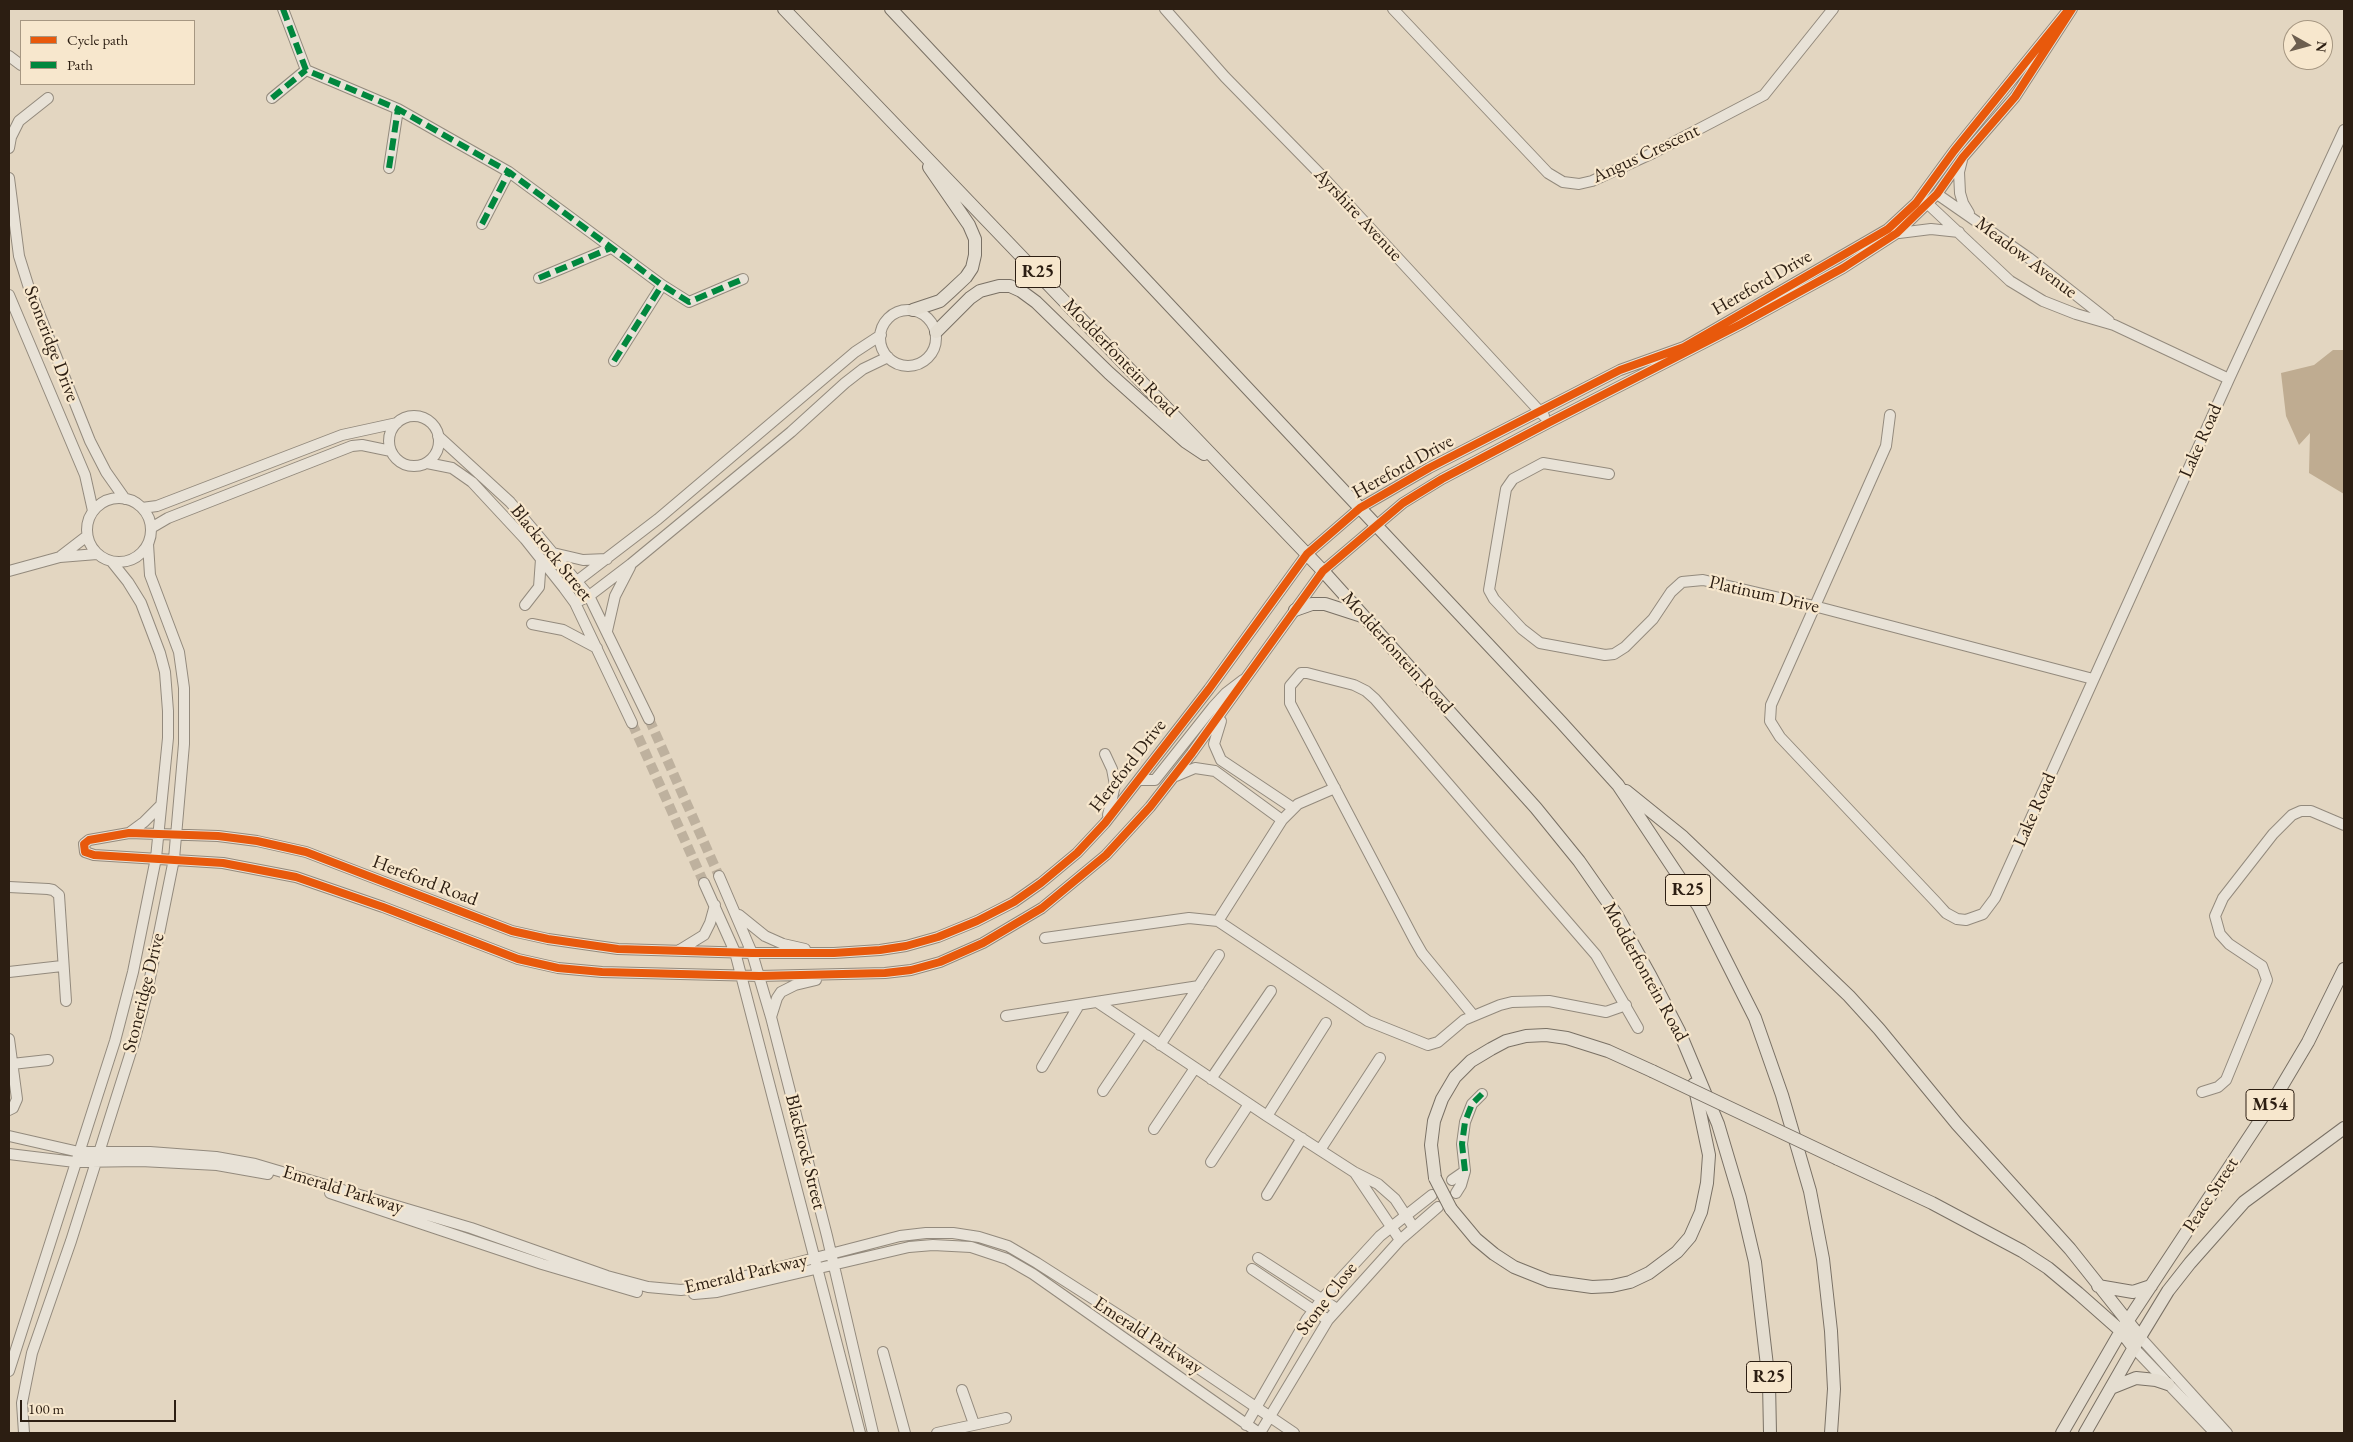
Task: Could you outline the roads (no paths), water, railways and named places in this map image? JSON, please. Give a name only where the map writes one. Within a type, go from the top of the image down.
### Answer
[{"type":"main road","name":"Modderfontein Road","points":[[784,9],[1324,571],[1536,808],[1579,861],[1616,914],[1679,1031],[1718,1124],[1740,1198],[1753,1252],[1770,1383],[1770,1433]]},
{"type":"main road","name":"R25","points":[[891,9],[1618,785],[1699,907],[1755,1018],[1782,1095],[1810,1191],[1823,1259],[1833,1379],[1831,1433]]},
{"type":"main road","points":[[901,130],[958,207],[975,239],[975,255],[972,268],[966,277],[940,301],[913,310]]},
{"type":"main road","points":[[936,332],[970,298],[980,291],[999,286],[1010,286],[1021,291],[1036,302],[1102,367],[1186,442],[1224,468]]},
{"type":"main road","points":[[1295,610],[1312,604],[1325,604],[1364,616]]},
{"type":"main road","points":[[1618,785],[1683,838],[1849,996],[1879,1029],[1957,1124],[2070,1249],[2137,1342]]},
{"type":"main road","name":"Peace Street","points":[[2062,1433],[2125,1326],[2272,1101],[2308,1042],[2344,969]]},
{"type":"main road","points":[[1679,1031],[1706,1134],[1709,1155],[1708,1174],[1701,1212],[1690,1237],[1678,1252],[1663,1264],[1630,1282],[1612,1286],[1578,1286],[1549,1281],[1514,1267],[1476,1239],[1451,1209],[1435,1178],[1431,1145],[1434,1121],[1442,1099],[1455,1077],[1472,1061],[1491,1049],[1506,1041],[1526,1036],[1553,1036],[1584,1042],[1652,1071],[1838,1159],[1932,1204],[2022,1251],[2048,1268],[2125,1326]]},
{"type":"main road","name":"Peace Street","points":[[2085,1433],[2168,1291],[2190,1263],[2244,1202],[2344,1128]]},
{"type":"main road","points":[[2098,1286],[2133,1292],[2151,1286]]},
{"type":"main road","points":[[2111,1388],[2136,1378],[2156,1380],[2168,1384]]},
{"type":"street","points":[[283,9],[306,70],[398,110],[509,172],[662,285],[689,302],[743,279]]},
{"type":"street","name":"Ayrshire Avenue","points":[[1164,9],[1225,77],[1322,176],[1550,422]]},
{"type":"street","name":"Angus Crescent","points":[[1398,10],[1548,173],[1563,182],[1579,184],[1592,181],[1653,153],[1764,95],[1833,9]]},
{"type":"street","name":"Hereford Drive","points":[[89,840],[86,841],[83,848],[89,854],[224,863],[296,877],[383,906],[518,959],[540,965],[582,971],[759,976],[859,974],[911,970],[940,962],[983,943],[1042,908],[1106,855],[1172,779],[1226,708],[1324,571],[1403,503],[1442,479],[1740,324],[1843,268],[1897,233],[1932,198],[1963,157],[2015,97],[2070,9]]},
{"type":"street","name":"Hereford Drive","points":[[752,953],[834,953],[906,946],[938,937],[977,921],[1014,902],[1041,883],[1077,853],[1105,823],[1140,780],[1307,554],[1360,508],[1429,468],[1620,370],[1684,346],[1867,243],[1888,229],[1916,203],[1954,151],[2070,9]]},
{"type":"street","points":[[9,56],[20,64]]},
{"type":"street","points":[[272,98],[306,70]]},
{"type":"street","points":[[9,148],[11,137],[19,121],[48,98]]},
{"type":"street","points":[[389,168],[398,110]]},
{"type":"street","name":"Lake Road","points":[[1890,415],[1886,446],[1769,712],[1774,728],[1780,737],[1946,913],[1957,919],[1966,920],[1983,914],[1996,898],[2093,679],[2344,130]]},
{"type":"street","points":[[1963,157],[1959,172],[1960,192],[1963,203],[1972,217]]},
{"type":"street","points":[[482,224],[509,172]]},
{"type":"street","name":"Stoneridge Drive","points":[[9,178],[20,256],[29,288],[90,441],[106,472],[125,499]]},
{"type":"street","points":[[1916,203],[1932,198],[1932,182]]},
{"type":"street","name":"Meadow Avenue","points":[[1932,198],[1972,217],[2029,258],[2114,325]]},
{"type":"street","name":"Meadow Avenue","points":[[1932,198],[1946,220],[2010,281],[2043,301],[2076,314],[2114,325],[2229,379]]},
{"type":"street","points":[[1897,233],[1931,229],[1960,232]]},
{"type":"street","points":[[539,278],[611,248]]},
{"type":"street","points":[[614,361],[662,285]]},
{"type":"street","name":"Stoneridge Drive","points":[[9,295],[85,475],[93,511]]},
{"type":"street","points":[[904,310],[913,310],[922,313],[930,320],[936,332],[935,346],[932,354],[918,365],[900,365],[888,357],[882,347],[881,335],[887,320],[894,314],[904,310]]},
{"type":"street","points":[[564,588],[607,559],[658,519],[854,352],[881,335]]},
{"type":"street","points":[[575,603],[589,596],[631,564],[783,439],[845,383],[863,370],[888,357]]},
{"type":"street","points":[[142,508],[157,506],[342,435],[397,423],[411,416],[419,417],[433,425],[438,436],[438,447],[435,455],[427,463],[413,466],[397,460],[391,451],[390,436],[397,423]]},
{"type":"street","name":"Blackrock Street","points":[[438,436],[493,485],[554,553],[589,596],[649,719]]},
{"type":"street","points":[[151,528],[168,518],[352,446],[362,445],[391,451]]},
{"type":"street","name":"Blackrock Street","points":[[427,463],[452,468],[472,482],[541,559],[564,588],[575,603],[632,723]]},
{"type":"street","name":"Platinum Drive","points":[[1609,474],[1543,463],[1513,479],[1506,489],[1489,590],[1494,599],[1534,640],[1540,643],[1596,654],[1614,654],[1625,647],[1653,619],[1671,592],[1682,582],[1694,579],[1720,583],[1814,606],[2093,679]]},
{"type":"street","points":[[9,571],[60,557],[97,554],[112,562],[123,563],[133,560],[142,553],[148,544],[151,528],[142,508],[125,499],[107,500],[93,511],[87,527],[87,536],[97,554]]},
{"type":"street","points":[[60,557],[87,536]]},
{"type":"street","name":"Stoneridge Drive","points":[[24,1433],[22,1403],[32,1353],[134,1042],[147,993],[174,860],[184,744],[184,688],[179,652],[150,575],[148,544]]},
{"type":"street","points":[[554,553],[583,560],[607,559]]},
{"type":"street","points":[[525,605],[539,587],[541,559]]},
{"type":"street","name":"Stoneridge Drive","points":[[9,1371],[115,1041],[133,972],[156,858],[168,711],[165,672],[153,632],[141,604],[128,582],[112,562]]},
{"type":"street","points":[[607,631],[615,596],[631,564]]},
{"type":"street","points":[[532,624],[563,630],[597,648]]},
{"type":"street","points":[[1473,1015],[1422,953],[1290,703],[1290,686],[1301,674],[1307,673],[1354,685],[1375,699],[1596,955],[1638,1028]]},
{"type":"street","points":[[1140,780],[1155,780],[1213,707],[1234,686],[1248,677]]},
{"type":"street","points":[[1226,708],[1214,744],[1220,760],[1293,808]]},
{"type":"street","points":[[1105,754],[1112,770],[1115,786],[1105,823]]},
{"type":"street","points":[[1172,779],[1186,770],[1196,768],[1210,769],[1224,776],[1282,820]]},
{"type":"street","points":[[1218,921],[1282,820],[1293,808],[1304,801],[1335,788]]},
{"type":"street","points":[[129,832],[144,822],[161,805]]},
{"type":"street","points":[[2202,1092],[2218,1087],[2226,1080],[2267,980],[2262,966],[2229,944],[2220,934],[2215,916],[2223,898],[2273,834],[2292,814],[2301,811],[2311,811],[2344,825]]},
{"type":"street","name":"Hereford Road","points":[[89,840],[129,832],[218,836],[257,841],[306,852],[459,911],[533,936],[595,947],[678,952],[752,953]]},
{"type":"street","name":"Blackrock Street","points":[[720,876],[752,953],[771,1017],[831,1254],[873,1433]]},
{"type":"street","name":"Blackrock Street","points":[[704,883],[735,952],[742,976],[818,1263],[860,1433]]},
{"type":"street","points":[[9,887],[48,889],[53,890],[59,895],[62,966],[66,1001]]},
{"type":"street","points":[[678,952],[704,935],[710,923],[715,905]]},
{"type":"street","points":[[736,912],[758,931],[773,940],[794,947],[834,953]]},
{"type":"street","points":[[1045,938],[1189,918],[1218,921],[1359,1016],[1383,1028],[1433,1045],[1473,1015],[1500,1005],[1537,1000],[1606,1012],[1626,1005]]},
{"type":"street","points":[[1160,1045],[1219,955]]},
{"type":"street","points":[[9,972],[62,966]]},
{"type":"street","points":[[771,1017],[777,998],[787,988],[804,982],[859,974]]},
{"type":"street","points":[[1006,1016],[1199,986]]},
{"type":"street","points":[[1211,1079],[1271,991]]},
{"type":"street","points":[[1097,1002],[1248,1104],[1354,1172],[1388,1191],[1406,1214],[1414,1228]]},
{"type":"street","points":[[1042,1067],[1079,1005]]},
{"type":"street","points":[[1267,1116],[1326,1024]]},
{"type":"street","points":[[1102,1091],[1142,1033]]},
{"type":"street","points":[[9,1039],[17,1099],[13,1108],[9,1110]]},
{"type":"street","points":[[1320,1150],[1380,1058]]},
{"type":"street","points":[[12,1064],[48,1060]]},
{"type":"street","points":[[1154,1129],[1194,1068]]},
{"type":"street","points":[[1456,1193],[1462,1185],[1465,1171],[1462,1144],[1465,1122],[1472,1104],[1482,1094]]},
{"type":"street","points":[[1212,1162],[1248,1104]]},
{"type":"street","name":"Emerald Parkway","points":[[9,1136],[77,1157]]},
{"type":"street","points":[[1267,1195],[1302,1138]]},
{"type":"street","name":"Emerald Parkway","points":[[9,1154],[96,1158],[160,1153],[216,1157],[255,1164],[471,1228],[607,1276],[648,1287],[691,1289],[818,1263],[833,1265],[909,1247],[933,1245],[971,1247],[1007,1259],[1077,1304],[1246,1425],[1260,1433]]},
{"type":"street","points":[[1452,1180],[1465,1171]]},
{"type":"street","points":[[1354,1172],[1400,1240]]},
{"type":"street","name":"Stone Close","points":[[1246,1425],[1314,1309],[1322,1299],[1390,1227],[1432,1195]]},
{"type":"street","name":"Stone Close","points":[[1260,1433],[1328,1320],[1400,1240],[1438,1207]]},
{"type":"street","name":"Emerald Parkway","points":[[818,1263],[831,1254],[900,1236],[926,1233],[953,1232],[979,1237],[1008,1246],[1142,1330],[1294,1433]]},
{"type":"street","points":[[1258,1258],[1337,1309]]},
{"type":"street","points":[[1252,1269],[1328,1320]]},
{"type":"street","points":[[2137,1342],[2168,1384],[2215,1433]]},
{"type":"street","points":[[2137,1342],[2227,1433]]},
{"type":"street","points":[[883,1352],[905,1433]]},
{"type":"street","points":[[962,1390],[974,1424]]},
{"type":"street","points":[[937,1433],[956,1431],[974,1424],[1006,1418]]},
{"type":"tunnel","points":[[649,719],[719,876]]},
{"type":"tunnel","points":[[632,723],[704,883]]}]
